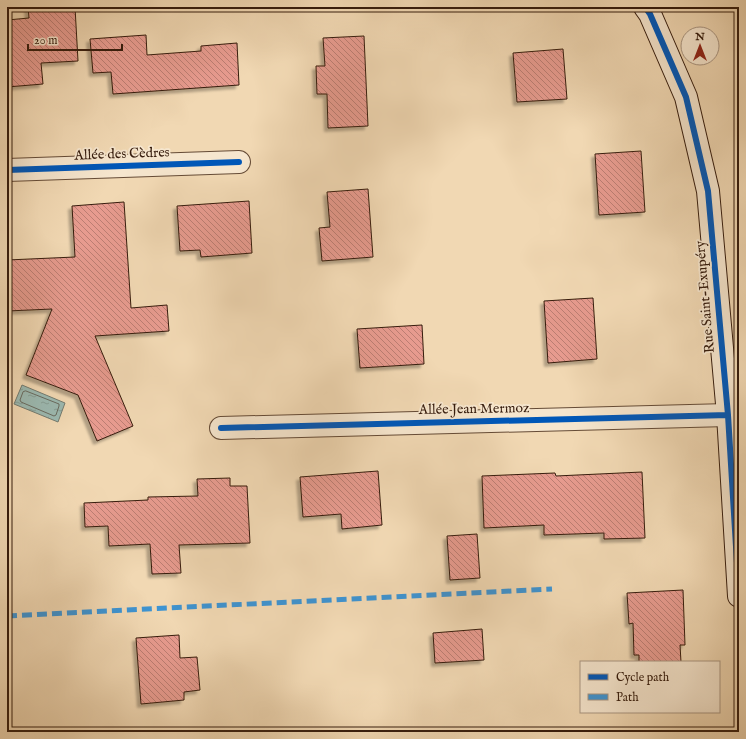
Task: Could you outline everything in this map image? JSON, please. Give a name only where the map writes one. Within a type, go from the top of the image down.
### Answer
[{"type":"street","name":"Rue Saint-Exupéry","points":[[645,7],[650,14],[686,97],[708,191],[737,529],[739,595]]},
{"type":"street","name":"Allée des Cèdres","points":[[7,170],[239,162]]},
{"type":"street","name":"Allée Jean Mermoz","points":[[221,428],[728,415]]},
{"type":"water","points":[[22,385],[65,403],[58,422],[14,404]]},
{"type":"building","points":[[28,7],[75,7],[78,61],[41,63],[43,84],[7,87],[7,20],[29,18]]},
{"type":"building","points":[[146,35],[147,55],[201,51],[201,46],[237,43],[239,85],[113,94],[111,72],[93,73],[90,39]]},
{"type":"building","points":[[364,36],[368,126],[328,128],[327,94],[317,94],[316,66],[325,66],[323,38]]},
{"type":"building","points":[[563,49],[567,99],[517,102],[513,53]]},
{"type":"building","points":[[641,151],[645,212],[599,215],[595,154]]},
{"type":"building","points":[[368,189],[373,257],[322,261],[319,228],[330,227],[327,192]]},
{"type":"building","points":[[249,201],[252,253],[201,257],[200,250],[180,251],[177,206]]},
{"type":"building","points":[[124,202],[131,308],[167,305],[169,331],[95,336],[133,426],[97,441],[78,395],[26,375],[52,309],[7,311],[7,260],[75,257],[72,206]]},
{"type":"building","points":[[593,298],[597,359],[548,363],[544,301]]},
{"type":"building","points":[[422,325],[424,364],[360,368],[357,329]]},
{"type":"building","points":[[378,471],[382,525],[342,529],[341,514],[303,517],[300,477]]},
{"type":"building","points":[[642,472],[645,538],[604,539],[604,533],[544,535],[544,525],[484,528],[482,476],[555,473],[556,476]]},
{"type":"building","points":[[230,478],[230,486],[247,486],[250,543],[179,545],[181,573],[152,574],[150,544],[109,546],[108,526],[85,527],[84,503],[148,500],[148,497],[198,496],[197,479]]},
{"type":"building","points":[[477,534],[480,578],[450,580],[447,536]]},
{"type":"building","points":[[683,590],[685,645],[680,645],[681,661],[639,661],[639,655],[634,655],[633,623],[629,624],[627,593]]},
{"type":"building","points":[[482,629],[484,660],[435,663],[433,633]]},
{"type":"building","points":[[179,635],[180,658],[197,657],[200,690],[184,692],[184,700],[141,704],[136,638]]},
{"type":"marked path","points":[[7,616],[552,589]]},
{"type":"cycle path","points":[[645,7],[650,14],[686,97],[708,191],[728,415],[739,596]]},
{"type":"cycle path","points":[[7,170],[239,162]]},
{"type":"cycle path","points":[[221,428],[728,415]]}]
